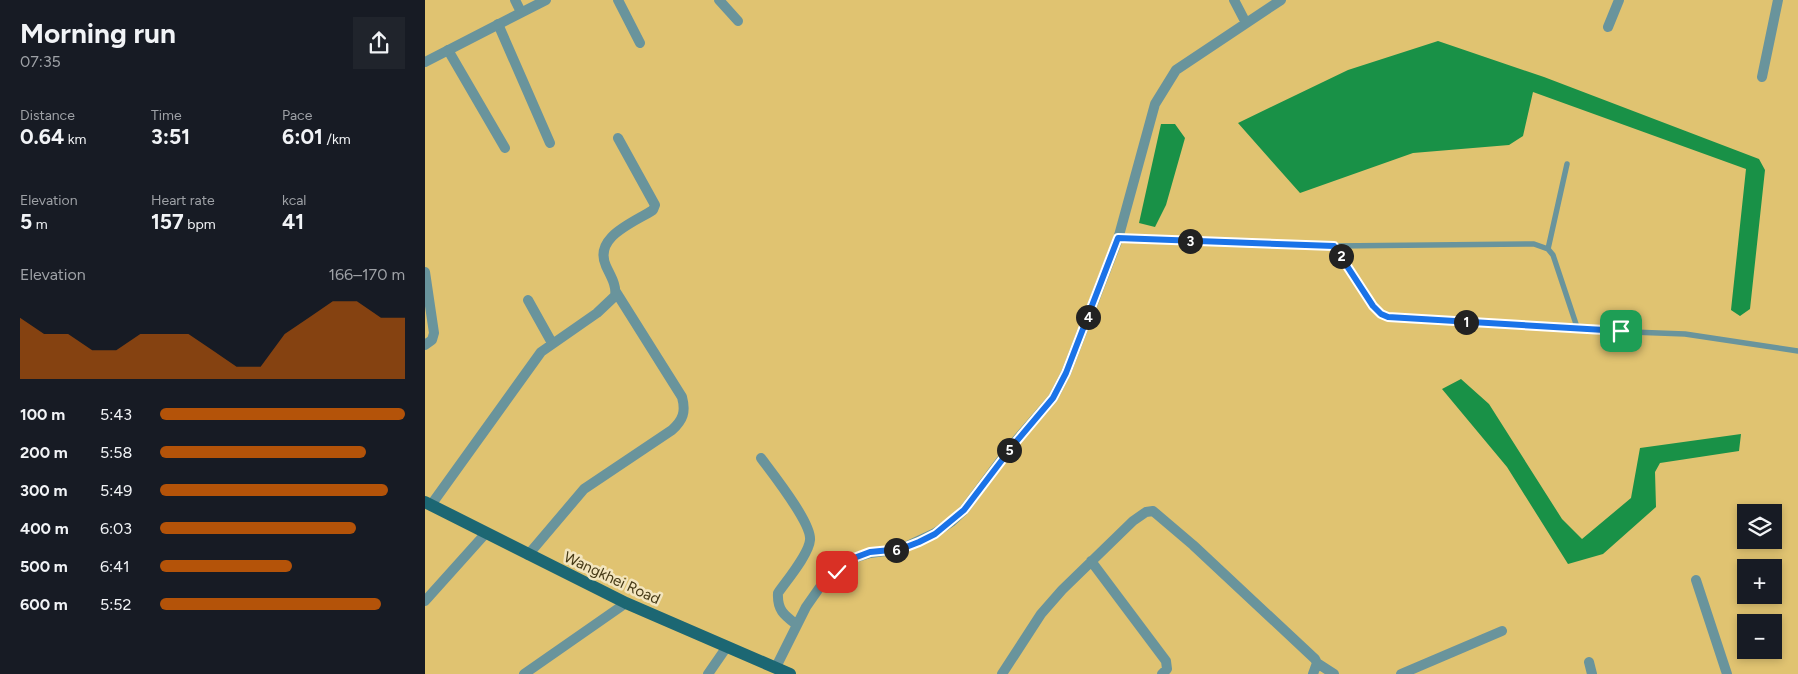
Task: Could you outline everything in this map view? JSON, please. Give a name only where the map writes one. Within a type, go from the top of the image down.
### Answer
[{"type":"main road","name":"Wangkhei Road","points":[[428,504],[626,603],[725,648],[790,674]]},
{"type":"street","points":[[515,0],[521,12]]},
{"type":"street","points":[[425,62],[546,0]]},
{"type":"street","points":[[617,0],[640,43]]},
{"type":"street","points":[[719,0],[738,21]]},
{"type":"street","points":[[1234,0],[1246,23]]},
{"type":"street","points":[[776,667],[806,607],[820,587],[854,558],[870,552],[901,549],[935,534],[964,510],[1015,443],[1053,398],[1072,357],[1118,238],[1155,104],[1162,90],[1176,70],[1281,0]]},
{"type":"street","points":[[1608,27],[1619,0]]},
{"type":"street","points":[[1762,77],[1778,0]]},
{"type":"street","points":[[497,24],[550,142]]},
{"type":"street","points":[[448,50],[505,148]]},
{"type":"street","points":[[528,555],[584,489],[672,430],[682,420],[684,406],[682,397],[616,292],[603,260],[602,254],[605,243],[653,210],[655,205],[618,138]]},
{"type":"street","points":[[425,272],[433,333],[432,340],[425,345]]},
{"type":"street","points":[[428,504],[533,361],[552,343],[597,313],[612,300],[616,292]]},
{"type":"street","points":[[528,300],[552,343]]},
{"type":"street","points":[[761,458],[791,501],[810,533],[808,548],[778,593],[777,602],[781,613],[797,624]]},
{"type":"street","points":[[1001,674],[1041,614],[1133,520],[1146,512],[1153,511],[1193,545],[1317,663],[1334,674]]},
{"type":"street","points":[[425,600],[486,533]]},
{"type":"street","points":[[1091,561],[1166,661],[1167,669],[1162,674]]},
{"type":"street","points":[[1696,580],[1727,674]]},
{"type":"street","points":[[524,674],[626,603]]},
{"type":"street","points":[[1401,674],[1502,631]]},
{"type":"street","points":[[708,674],[725,648]]},
{"type":"street","points":[[1589,662],[1592,674]]},
{"type":"street","points":[[1313,674],[1317,663]]},
{"type":"lane","points":[[1548,250],[1567,164]]},
{"type":"lane","points":[[1118,238],[1334,246],[1535,244],[1548,250],[1558,266],[1578,330]]},
{"type":"lane","points":[[1334,246],[1373,306],[1381,314],[1388,317],[1578,330],[1685,334],[1798,351]]},
{"type":"shaded area","points":[[1438,41],[1544,77],[1759,159],[1765,170],[1750,309],[1740,316],[1731,310],[1746,169],[1533,92],[1523,136],[1509,145],[1413,153],[1300,193],[1238,123],[1348,70]]},
{"type":"shaded area","points":[[1161,124],[1175,124],[1185,138],[1166,205],[1155,227],[1139,223]]},
{"type":"shaded area","points":[[1461,379],[1489,404],[1562,519],[1582,539],[1631,498],[1640,448],[1741,434],[1739,451],[1660,463],[1655,472],[1656,507],[1603,554],[1568,564],[1507,467],[1442,389]]},
{"type":"route","points":[[837,572],[854,558],[870,552],[901,549],[919,542],[935,534],[964,510],[1015,443],[1053,398],[1066,373],[1118,238],[1334,246],[1373,306],[1381,314],[1388,317],[1578,330],[1621,331]]}]
